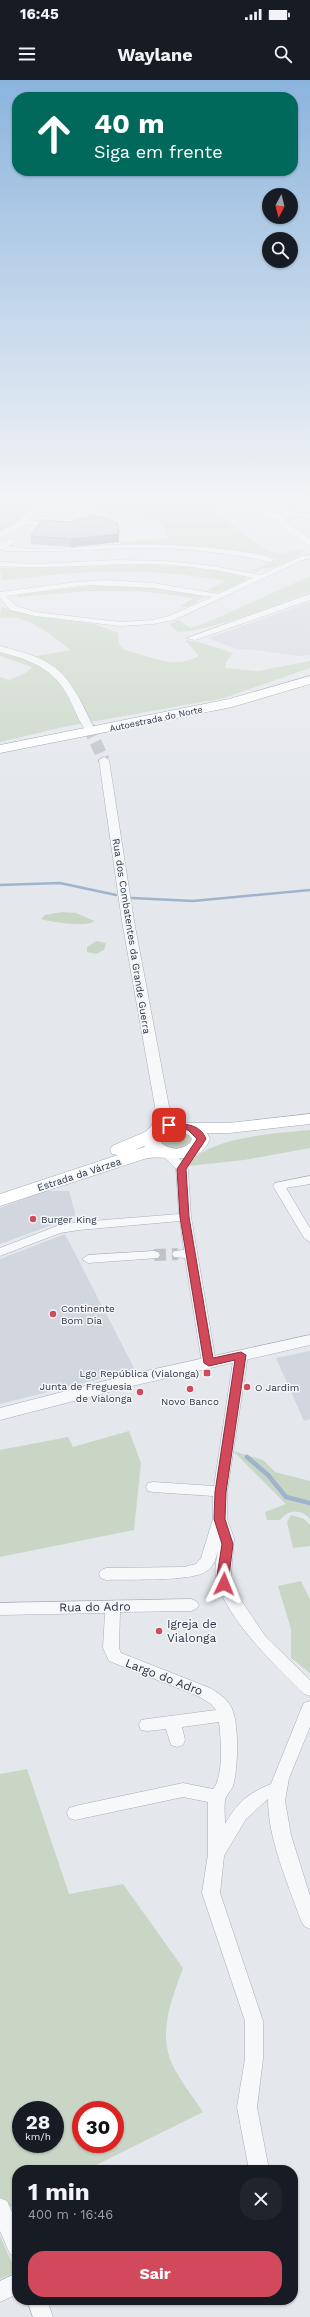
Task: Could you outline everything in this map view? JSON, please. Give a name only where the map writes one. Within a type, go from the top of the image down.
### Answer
[{"type":"highway","name":"Autoestrada do Norte","points":[[0,748],[128,725],[232,703],[310,680]]},
{"type":"highway","name":"Autoestrada do Norte","points":[[0,757],[136,732],[219,714],[310,689]]},
{"type":"main road","name":"Estrada da Várzea","points":[[0,1200],[140,1154],[158,1142],[176,1121],[229,1128],[310,1119]]},
{"type":"main road","points":[[176,1121],[200,1135],[198,1146]]},
{"type":"main road","name":"Estrada da Várzea","points":[[0,1192],[112,1153],[158,1142],[182,1153],[198,1146],[310,1125]]},
{"type":"street","points":[[9,602],[19,611],[120,624],[153,622],[172,618],[205,602]]},
{"type":"street","points":[[192,638],[294,602]]},
{"type":"street","points":[[0,650],[35,658],[52,668],[60,675],[73,694],[88,726]]},
{"type":"street","name":"Rua dos Combatentes da Grande Guerra","points":[[104,760],[128,921],[176,1121]]},
{"type":"street","points":[[158,1142],[182,1169]]},
{"type":"street","points":[[198,1146],[186,1160],[182,1169],[185,1217],[209,1363]]},
{"type":"street","points":[[310,1180],[279,1186],[310,1238]]},
{"type":"street","points":[[0,1252],[58,1230],[79,1226],[185,1217]]},
{"type":"street","points":[[178,1254],[191,1254]]},
{"type":"street","points":[[88,1259],[154,1255]]},
{"type":"street","points":[[0,1414],[241,1355],[310,1340]]},
{"type":"street","points":[[106,1574],[184,1572],[201,1568],[208,1560],[220,1519],[220,1492],[241,1355]]},
{"type":"street","points":[[153,1487],[220,1492]]},
{"type":"street","points":[[220,1519],[228,1544],[223,1576],[229,1594],[261,1641],[310,1690]]},
{"type":"street","name":"Rua do Adro","points":[[0,1609],[191,1605]]},
{"type":"street","name":"Largo do Adro","points":[[113,1606],[111,1648],[115,1657],[204,1692],[220,1703],[226,1715]]},
{"type":"street","points":[[310,1708],[278,1788],[278,1814],[286,1851],[310,1922]]},
{"type":"street","points":[[147,1725],[226,1715],[228,1769],[224,1788],[217,1797],[216,1854],[211,1893],[254,2021],[254,2059],[247,2107],[258,2165]]},
{"type":"street","points":[[173,1722],[177,1740]]},
{"type":"street","points":[[216,1854],[240,1814],[259,1796],[278,1788]]},
{"type":"street","points":[[75,1813],[183,1790],[217,1797]]},
{"type":"street","points":[[0,2208],[12,2236]]},
{"type":"street","points":[[0,2292],[12,2286]]},
{"type":"street","points":[[39,2305],[43,2317]]},
{"type":"shaded area","points":[[310,602],[310,655],[298,656],[256,650],[236,649],[208,638]]},
{"type":"shaded area","name":"Burger King","points":[[44,1191],[69,1191],[75,1213],[74,1217],[0,1244],[0,1208]]},
{"type":"shaded area","name":"Continente Bom Dia","points":[[65,1234],[135,1370],[0,1404],[0,1259]]},
{"type":"shaded area","points":[[310,1351],[310,1419],[304,1421],[276,1358]]},
{"type":"green space","points":[[186,602],[196,602],[188,607],[180,606]]},
{"type":"green space","points":[[252,602],[281,602],[209,627],[178,632],[169,624],[179,620],[190,628],[206,623]]},
{"type":"green space","points":[[1,607],[39,617],[95,624],[118,633],[119,644],[125,650],[168,662],[183,662],[199,656],[185,640],[202,643],[233,653],[226,662],[225,668],[258,671],[310,661],[310,668],[224,698],[68,726],[0,742],[0,677],[9,680],[26,673],[32,667],[0,656],[0,653],[26,658],[71,650],[38,626],[10,617],[0,618]]},
{"type":"green space","points":[[62,912],[76,913],[94,921],[85,924],[77,924],[61,923],[41,919],[45,915]]},
{"type":"green space","points":[[96,941],[106,943],[104,950],[96,954],[87,952],[87,947]]},
{"type":"green space","points":[[310,1130],[310,1148],[244,1160],[188,1166],[197,1156],[226,1143],[262,1135]]},
{"type":"green space","points":[[174,1131],[189,1135],[192,1140],[191,1143],[184,1147],[172,1148],[162,1143],[162,1137]]},
{"type":"green space","points":[[129,1431],[141,1463],[134,1530],[0,1557],[0,1450],[68,1437],[73,1447]]},
{"type":"green space","points":[[233,1451],[263,1460],[275,1472],[310,1481],[310,1519],[303,1513],[291,1512],[280,1520],[267,1520],[265,1512],[286,1504]]},
{"type":"green space","points":[[291,1515],[304,1519],[310,1525],[310,1546],[293,1548],[287,1522]]},
{"type":"green space","points":[[301,1581],[310,1599],[310,1673],[291,1658],[291,1629],[278,1586]]},
{"type":"green space","points":[[27,1769],[69,1894],[123,1884],[183,1968],[168,2016],[166,2041],[168,2054],[173,2066],[183,2084],[203,2112],[124,2151],[124,2101],[72,2101],[72,2153],[120,2153],[96,2165],[12,2165],[12,2206],[0,2212],[0,1774]]},
{"type":"green space","points":[[0,2236],[12,2263],[12,2274],[0,2279]]},
{"type":"waterway","points":[[0,885],[60,883],[116,895]]},
{"type":"waterway","points":[[132,898],[193,901],[310,890]]},
{"type":"waterway","points":[[247,1457],[268,1475],[286,1497],[310,1503]]},
{"type":"tunnel","points":[[88,726],[104,760]]},
{"type":"tunnel","points":[[154,1255],[178,1254]]},
{"type":"place","name":"Burger King","points":[[33,1219]]},
{"type":"place","name":"Continente Bom Dia","points":[[53,1314]]},
{"type":"place","name":"Lgo República (Vialonga)","points":[[207,1373]]},
{"type":"place","name":"O Jardim","points":[[247,1387]]},
{"type":"place","name":"Novo Banco","points":[[190,1389]]},
{"type":"place","name":"Junta de Freguesia de Vialonga","points":[[140,1392]]},
{"type":"place","name":"Igreja de Vialonga","points":[[159,1631]]},
{"type":"route","points":[[169,1125],[191,1128],[200,1135],[202,1139],[199,1146],[186,1160],[182,1169],[185,1217],[209,1363],[241,1355],[220,1492],[220,1519],[228,1544],[223,1576],[224,1584]]}]
